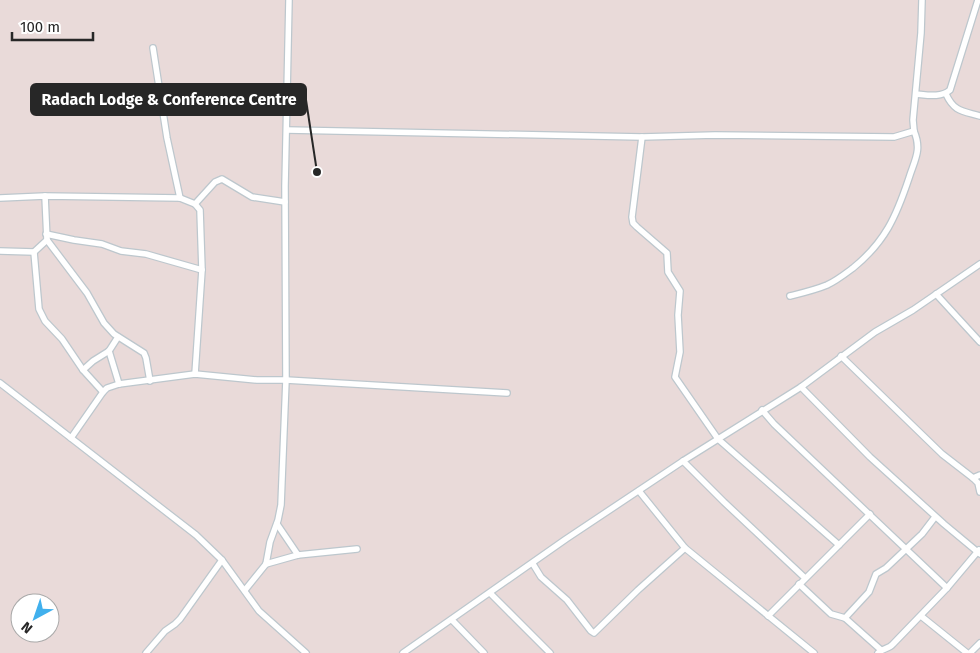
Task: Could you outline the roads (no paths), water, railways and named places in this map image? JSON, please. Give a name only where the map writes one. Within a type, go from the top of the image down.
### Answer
[{"type":"street","points":[[245,590],[266,564],[270,542],[277,524],[281,505],[286,380],[285,202],[289,0]]},
{"type":"street","points":[[790,296],[827,285],[866,257],[880,243],[901,202],[919,151],[913,120],[922,0]]},
{"type":"street","points":[[916,94],[946,94],[950,90],[978,0]]},
{"type":"street","points":[[153,48],[180,198]]},
{"type":"street","points":[[946,94],[952,106],[957,110],[980,116]]},
{"type":"street","points":[[287,130],[642,137],[742,135],[894,137],[914,130]]},
{"type":"street","points":[[642,137],[632,217],[634,223],[667,253],[668,272],[680,291],[678,315],[680,352],[675,377],[718,438],[839,545]]},
{"type":"street","points":[[195,204],[211,185],[222,179],[252,197],[285,202]]},
{"type":"street","points":[[45,196],[46,237],[87,293],[104,323],[118,337],[144,353],[150,380]]},
{"type":"street","points":[[0,198],[45,196],[180,198],[195,204],[200,210],[202,270],[196,374]]},
{"type":"street","points":[[46,237],[34,252],[39,309],[42,317],[62,339],[83,370],[103,392]]},
{"type":"street","points":[[46,237],[102,244],[121,251],[146,254],[202,270]]},
{"type":"street","points":[[0,251],[34,252]]},
{"type":"street","points":[[403,653],[683,461],[801,387],[875,332],[913,310],[980,264]]},
{"type":"street","points":[[936,294],[980,342]]},
{"type":"street","points":[[83,370],[109,351],[118,337]]},
{"type":"street","points":[[109,351],[119,384]]},
{"type":"street","points":[[841,356],[942,454],[973,478],[978,483],[980,492]]},
{"type":"street","points":[[71,438],[107,388],[119,384],[196,374],[257,380],[508,393]]},
{"type":"street","points":[[0,383],[196,535],[222,560],[258,611],[306,653]]},
{"type":"street","points":[[799,584],[832,614],[845,618],[880,651],[889,648],[921,616],[979,552],[935,516],[870,457],[801,387]]},
{"type":"street","points":[[762,410],[774,424],[907,548],[947,588]]},
{"type":"street","points":[[683,461],[805,578]]},
{"type":"street","points":[[973,478],[980,475]]},
{"type":"street","points":[[639,491],[685,548],[814,653]]},
{"type":"street","points":[[768,616],[870,514]]},
{"type":"street","points":[[845,618],[869,592],[879,571],[886,568],[907,548],[928,527],[935,516]]},
{"type":"street","points":[[277,524],[298,555]]},
{"type":"street","points":[[266,564],[298,555],[357,548]]},
{"type":"street","points":[[533,564],[541,577],[566,600],[594,633],[685,548]]},
{"type":"street","points":[[146,653],[165,631],[180,619],[222,560]]},
{"type":"street","points":[[490,593],[550,653]]},
{"type":"street","points":[[921,616],[969,653],[980,643]]},
{"type":"street","points":[[452,620],[484,653]]},
{"type":"street","points":[[889,648],[896,653]]},
{"type":"place","name":"Radach Lodge & Conference Centre","points":[[317,172]]}]
